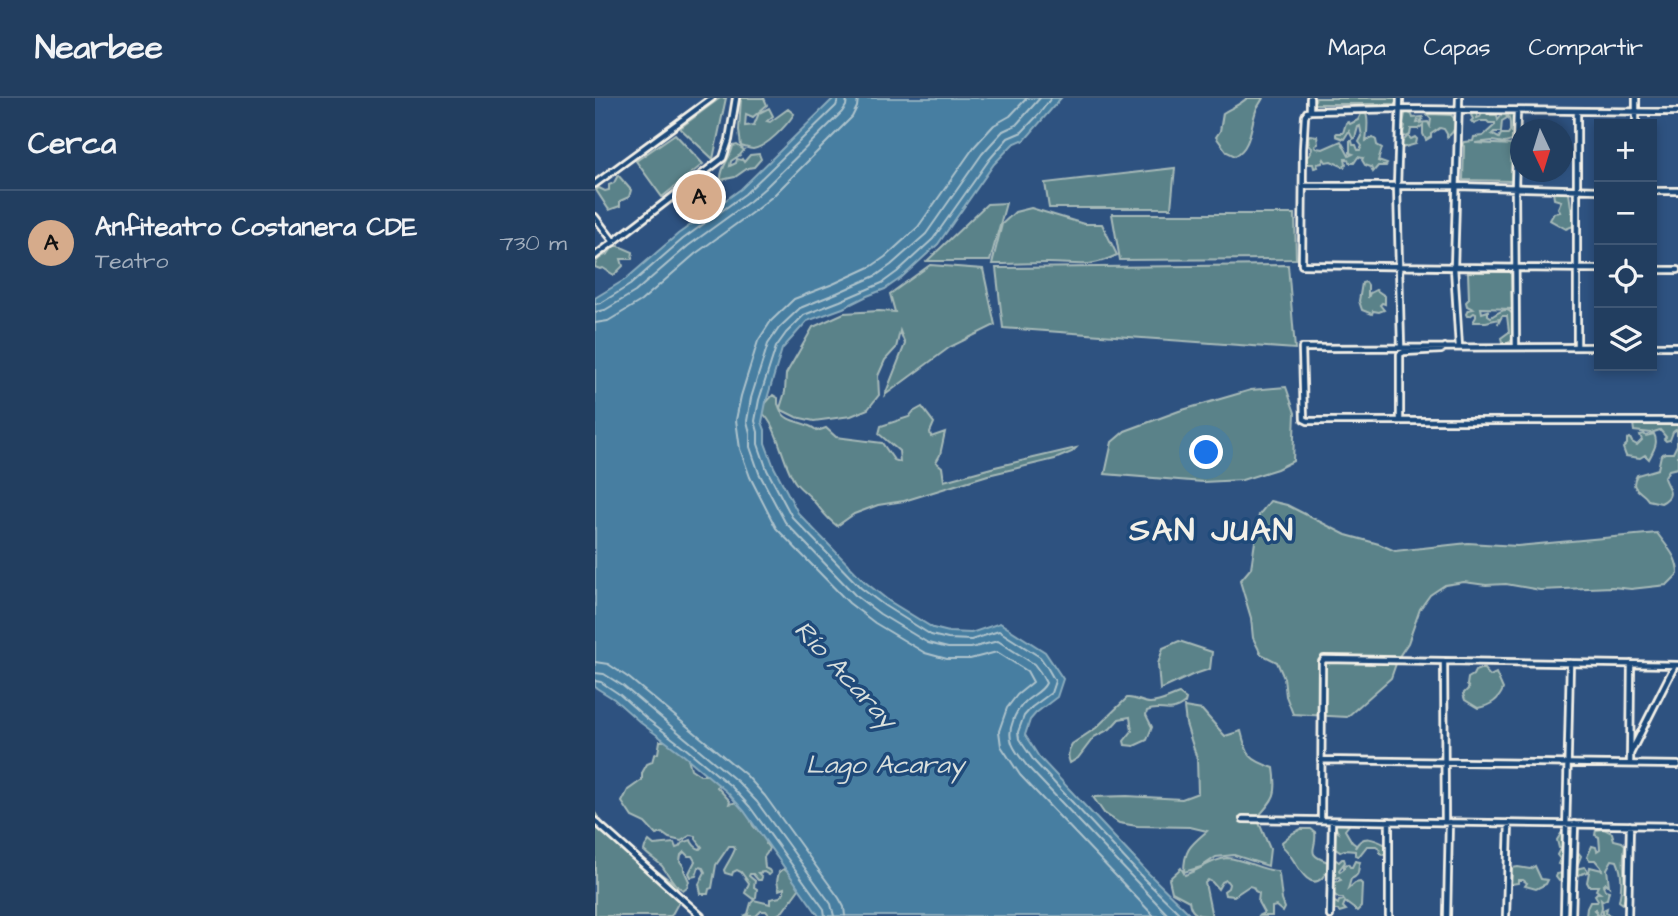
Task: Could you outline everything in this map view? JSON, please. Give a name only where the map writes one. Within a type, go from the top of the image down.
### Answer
[{"type":"street","points":[[595,184],[712,98]]},
{"type":"street","points":[[595,256],[723,158],[736,98]]},
{"type":"street","points":[[1310,98],[1310,111]]},
{"type":"street","points":[[1401,98],[1397,186],[1401,346]]},
{"type":"street","points":[[1459,98],[1454,267],[1459,347]]},
{"type":"street","points":[[1636,98],[1636,119]]},
{"type":"street","points":[[1594,269],[1302,265],[1307,112],[1400,109],[1678,112]]},
{"type":"street","points":[[1516,347],[1517,111]]},
{"type":"street","points":[[1577,111],[1577,347]]},
{"type":"street","points":[[1303,186],[1457,186],[1594,190]]},
{"type":"street","points":[[1657,191],[1678,191]]},
{"type":"street","points":[[595,217],[614,242]]},
{"type":"street","points":[[1657,270],[1678,270]]},
{"type":"street","points":[[1657,346],[1678,346]]},
{"type":"street","points":[[1400,421],[1401,354],[1441,350],[1445,347]]},
{"type":"street","points":[[1594,347],[1302,348],[1304,419],[1678,421]]},
{"type":"street","points":[[1321,820],[1324,659],[1677,665],[1630,754]]},
{"type":"street","points":[[1444,661],[1447,916]]},
{"type":"street","points":[[1564,916],[1570,663]]},
{"type":"street","points":[[1630,764],[1631,664]]},
{"type":"street","points":[[1321,760],[1678,765]]},
{"type":"street","points":[[1243,819],[1678,826]]},
{"type":"street","points":[[595,821],[701,916]]},
{"type":"street","points":[[1330,916],[1332,821]]},
{"type":"street","points":[[1389,821],[1389,916]]},
{"type":"street","points":[[1506,916],[1509,823]]},
{"type":"street","points":[[1572,916],[1575,824]]},
{"type":"street","points":[[1628,916],[1630,825]]},
{"type":"green space","points":[[720,98],[726,98],[713,159],[680,128]]},
{"type":"green space","points":[[741,98],[764,98],[767,105],[753,117],[746,114],[745,126],[754,125],[759,113],[769,108],[773,116],[767,121],[770,122],[788,109],[794,114],[770,140],[753,149],[747,148],[741,146],[739,130]]},
{"type":"green space","points":[[1247,98],[1263,98],[1257,108],[1248,141],[1235,156],[1227,152],[1216,137],[1220,131],[1223,113]]},
{"type":"green space","points":[[1316,98],[1397,98],[1397,104],[1313,104]]},
{"type":"green space","points":[[1407,112],[1413,118],[1423,117],[1422,121],[1418,120],[1417,123],[1428,122],[1430,126],[1431,119],[1427,115],[1451,115],[1455,127],[1447,137],[1444,129],[1440,128],[1426,140],[1423,125],[1418,129],[1411,129],[1408,136],[1417,139],[1416,144],[1402,148],[1402,142],[1407,137],[1403,133],[1403,124]]},
{"type":"green space","points":[[1478,112],[1477,118],[1485,112],[1487,115],[1497,115],[1498,120],[1502,115],[1506,115],[1507,118],[1502,121],[1501,132],[1492,134],[1499,138],[1501,134],[1508,134],[1510,131],[1510,142],[1475,143],[1510,145],[1510,181],[1463,180],[1462,145],[1464,142],[1473,141],[1474,137],[1483,136],[1495,125],[1487,121],[1474,124],[1471,115]]},
{"type":"green space","points":[[1361,114],[1366,114],[1367,117],[1366,141],[1373,138],[1376,140],[1377,145],[1382,148],[1378,161],[1387,164],[1386,166],[1378,166],[1373,172],[1371,167],[1365,165],[1363,158],[1358,157],[1354,163],[1345,159],[1344,167],[1324,159],[1317,164],[1318,167],[1314,168],[1313,164],[1308,164],[1305,157],[1310,155],[1312,148],[1309,146],[1310,135],[1317,136],[1316,148],[1323,149],[1341,141],[1349,156],[1353,154],[1350,153],[1352,141],[1360,150],[1360,126],[1353,139],[1349,131],[1344,139],[1336,134],[1343,133],[1346,123],[1358,120]]},
{"type":"green space","points":[[675,134],[703,164],[662,197],[636,161]]},
{"type":"green space","points":[[737,145],[744,150],[731,161],[730,166],[736,163],[737,159],[744,162],[750,155],[759,154],[761,159],[754,167],[735,177],[721,180],[733,146]]},
{"type":"green space","points":[[1175,168],[1171,208],[1049,208],[1045,183]]},
{"type":"green space","points":[[618,175],[631,190],[629,197],[620,201],[620,206],[609,210],[596,190],[609,190],[609,185],[614,183]]},
{"type":"green space","points":[[1553,192],[1569,193],[1573,226],[1566,229],[1550,220],[1554,213],[1560,212],[1558,208],[1561,201],[1554,199]]},
{"type":"green space","points":[[1006,203],[990,261],[927,261],[987,204]]},
{"type":"green space","points":[[1031,208],[1084,224],[1102,224],[1117,255],[1083,264],[992,264],[1002,224],[1015,212]]},
{"type":"green space","points":[[1112,214],[1295,214],[1296,259],[1120,260]]},
{"type":"green space","points":[[614,246],[633,252],[632,259],[621,259],[623,266],[614,275],[603,268],[595,267],[595,264]]},
{"type":"green space","points":[[930,265],[983,269],[995,325],[950,347],[885,395],[905,344],[900,331],[896,348],[885,360],[878,376],[879,395],[868,409],[851,416],[814,421],[796,417],[780,409],[783,414],[817,431],[826,428],[836,437],[882,443],[894,460],[900,462],[899,451],[879,434],[881,426],[909,417],[922,407],[934,423],[931,437],[945,432],[936,462],[942,467],[944,481],[1076,448],[1055,459],[988,475],[904,501],[878,505],[854,514],[837,526],[795,482],[772,426],[762,413],[764,405],[773,395],[778,398],[780,408],[785,392],[786,374],[813,327],[844,313],[895,312],[890,294]]},
{"type":"green space","points":[[1288,265],[1295,349],[1003,328],[996,268]]},
{"type":"green space","points":[[1468,272],[1511,272],[1512,309],[1481,308],[1482,313],[1488,311],[1491,317],[1505,310],[1510,311],[1515,321],[1516,333],[1506,344],[1501,338],[1509,332],[1507,316],[1502,316],[1498,324],[1499,319],[1473,322],[1476,314],[1467,316],[1468,310],[1473,309],[1467,306],[1466,302],[1469,299]]},
{"type":"green space","points":[[1366,282],[1368,298],[1370,293],[1376,290],[1385,296],[1385,304],[1380,305],[1384,310],[1373,311],[1372,314],[1362,310],[1359,301],[1362,283]]},
{"type":"green space","points":[[1286,387],[1295,413],[1293,461],[1277,469],[1242,480],[1203,482],[1105,474],[1112,442],[1125,431],[1179,411],[1251,390]]},
{"type":"green space","points":[[1678,417],[1678,468],[1669,470],[1664,478],[1669,488],[1669,497],[1661,503],[1648,500],[1635,487],[1637,475],[1658,469],[1661,455],[1673,453],[1677,445],[1677,429],[1670,440],[1666,441],[1660,430],[1651,433],[1634,431],[1633,424],[1668,422],[1670,418]]},
{"type":"green space","points":[[1654,434],[1656,441],[1649,459],[1645,455],[1640,458],[1626,456],[1623,448],[1627,439],[1630,438],[1637,445],[1642,440],[1640,435]]},
{"type":"green space","points":[[1270,501],[1287,505],[1346,535],[1395,551],[1468,543],[1517,546],[1657,533],[1674,557],[1678,574],[1667,585],[1631,589],[1612,587],[1540,590],[1506,584],[1464,582],[1445,585],[1430,595],[1420,609],[1408,643],[1398,658],[1391,678],[1347,717],[1293,714],[1277,662],[1261,654],[1253,638],[1251,618],[1240,581],[1251,568],[1259,515]]},
{"type":"green space","points":[[1179,641],[1212,652],[1210,669],[1160,690],[1158,664],[1163,648]]},
{"type":"green space","points":[[1484,669],[1490,676],[1496,673],[1503,689],[1493,702],[1478,708],[1465,700],[1463,694],[1469,688],[1468,678]]},
{"type":"green space","points":[[1179,694],[1186,699],[1179,707],[1147,711],[1146,715],[1152,727],[1147,740],[1134,746],[1125,745],[1124,741],[1132,731],[1130,717],[1119,719],[1110,729],[1094,737],[1078,758],[1070,763],[1068,753],[1072,744],[1096,728],[1127,698],[1154,703]]},
{"type":"green space","points":[[1184,707],[1202,710],[1225,736],[1241,731],[1250,756],[1274,768],[1274,796],[1257,818],[1270,849],[1268,866],[1234,855],[1216,857],[1201,867],[1184,872],[1189,848],[1207,831],[1190,827],[1119,823],[1104,813],[1093,797],[1182,799],[1198,793],[1197,759],[1186,724]]},
{"type":"green space","points":[[660,741],[668,741],[687,754],[691,769],[700,775],[710,775],[719,783],[717,787],[730,801],[729,804],[738,802],[751,812],[753,825],[768,838],[766,844],[769,848],[764,857],[765,868],[771,873],[758,873],[762,877],[761,880],[750,874],[757,889],[753,899],[745,893],[749,883],[741,872],[737,870],[732,875],[725,873],[735,849],[729,846],[716,865],[712,888],[708,894],[701,894],[699,884],[705,872],[699,867],[696,876],[691,877],[689,873],[695,861],[684,852],[680,861],[689,881],[683,890],[676,885],[681,898],[671,916],[595,916],[595,813],[610,832],[628,847],[634,857],[675,884],[662,866],[644,851],[649,841],[654,845],[674,843],[676,848],[691,840],[697,848],[702,847],[696,836],[691,835],[681,841],[662,833],[656,835],[645,823],[632,817],[622,802],[628,790],[642,780],[647,764],[652,762],[654,755],[658,753]]},
{"type":"green space","points":[[1341,822],[1349,825],[1345,830],[1356,845],[1355,848],[1364,839],[1372,839],[1386,845],[1388,854],[1380,853],[1376,846],[1367,846],[1359,856],[1355,855],[1355,851],[1340,852],[1334,848],[1330,832],[1338,832],[1334,824]]},
{"type":"green space","points":[[1301,829],[1315,832],[1314,853],[1328,862],[1325,874],[1316,882],[1305,877],[1283,847],[1282,842]]},
{"type":"green space","points":[[1604,829],[1612,833],[1614,840],[1625,845],[1626,891],[1623,904],[1619,901],[1620,871],[1617,861],[1612,860],[1607,869],[1609,886],[1606,883],[1603,886],[1609,891],[1607,899],[1601,899],[1600,915],[1603,915],[1603,910],[1607,908],[1606,913],[1611,916],[1598,916],[1596,909],[1596,916],[1586,916],[1590,902],[1597,902],[1595,895],[1600,893],[1596,890],[1598,886],[1589,886],[1587,882],[1590,867],[1602,870],[1595,860],[1587,857],[1592,846],[1596,847],[1597,851],[1600,849],[1596,830]]},
{"type":"green space","points":[[1564,831],[1568,834],[1573,831],[1577,837],[1574,847],[1581,856],[1576,869],[1587,869],[1587,872],[1573,877],[1570,883],[1566,877],[1559,881],[1556,877],[1568,870],[1558,864],[1560,859],[1557,855],[1564,850],[1564,846],[1559,848],[1557,840]]},
{"type":"green space","points":[[1227,858],[1277,871],[1285,908],[1283,912],[1276,906],[1272,907],[1272,916],[1258,916],[1264,913],[1258,902],[1259,893],[1249,886],[1234,896],[1225,895],[1224,891],[1229,884],[1226,880],[1218,889],[1208,880],[1205,883],[1213,916],[1197,914],[1192,910],[1189,901],[1172,892],[1169,879],[1181,868],[1185,875],[1216,860]]},
{"type":"green space","points":[[1342,859],[1345,862],[1340,872],[1344,865],[1352,867],[1355,861],[1360,862],[1357,874],[1351,879],[1348,889],[1355,883],[1362,884],[1361,907],[1357,911],[1345,902],[1343,907],[1346,910],[1333,910],[1332,900],[1338,904],[1344,900],[1332,893],[1335,882],[1341,880],[1339,877],[1333,879],[1329,876],[1334,861],[1339,862]]},
{"type":"green space","points":[[1535,866],[1541,879],[1548,880],[1546,884],[1536,889],[1525,886],[1527,883],[1523,880],[1511,884],[1512,868],[1530,869]]},
{"type":"green space","points":[[784,869],[798,881],[799,889],[783,911],[775,916],[761,911],[756,916],[744,916],[748,914],[754,900],[770,904],[770,899],[780,897],[784,893],[784,888],[779,890],[777,881],[779,872]]},
{"type":"water","name":"Lago Acaray","points":[[834,98],[1061,98],[1024,141],[1013,144],[994,164],[938,244],[901,278],[885,289],[807,321],[782,349],[762,422],[765,443],[798,513],[865,582],[889,601],[933,628],[949,632],[971,633],[1000,623],[1045,652],[1063,679],[1057,697],[1030,720],[1025,735],[1039,757],[1192,916],[819,916],[744,811],[727,792],[614,699],[595,687],[595,298],[626,279],[678,234],[741,189]]},
{"type":"place","name":"Anfiteatro Costanera CDE","points":[[699,197]]},
{"type":"district","name":"SAN JUAN","points":[[1212,529]]},
{"type":"water label","name":"Río Acaray","points":[[846,674]]}]
